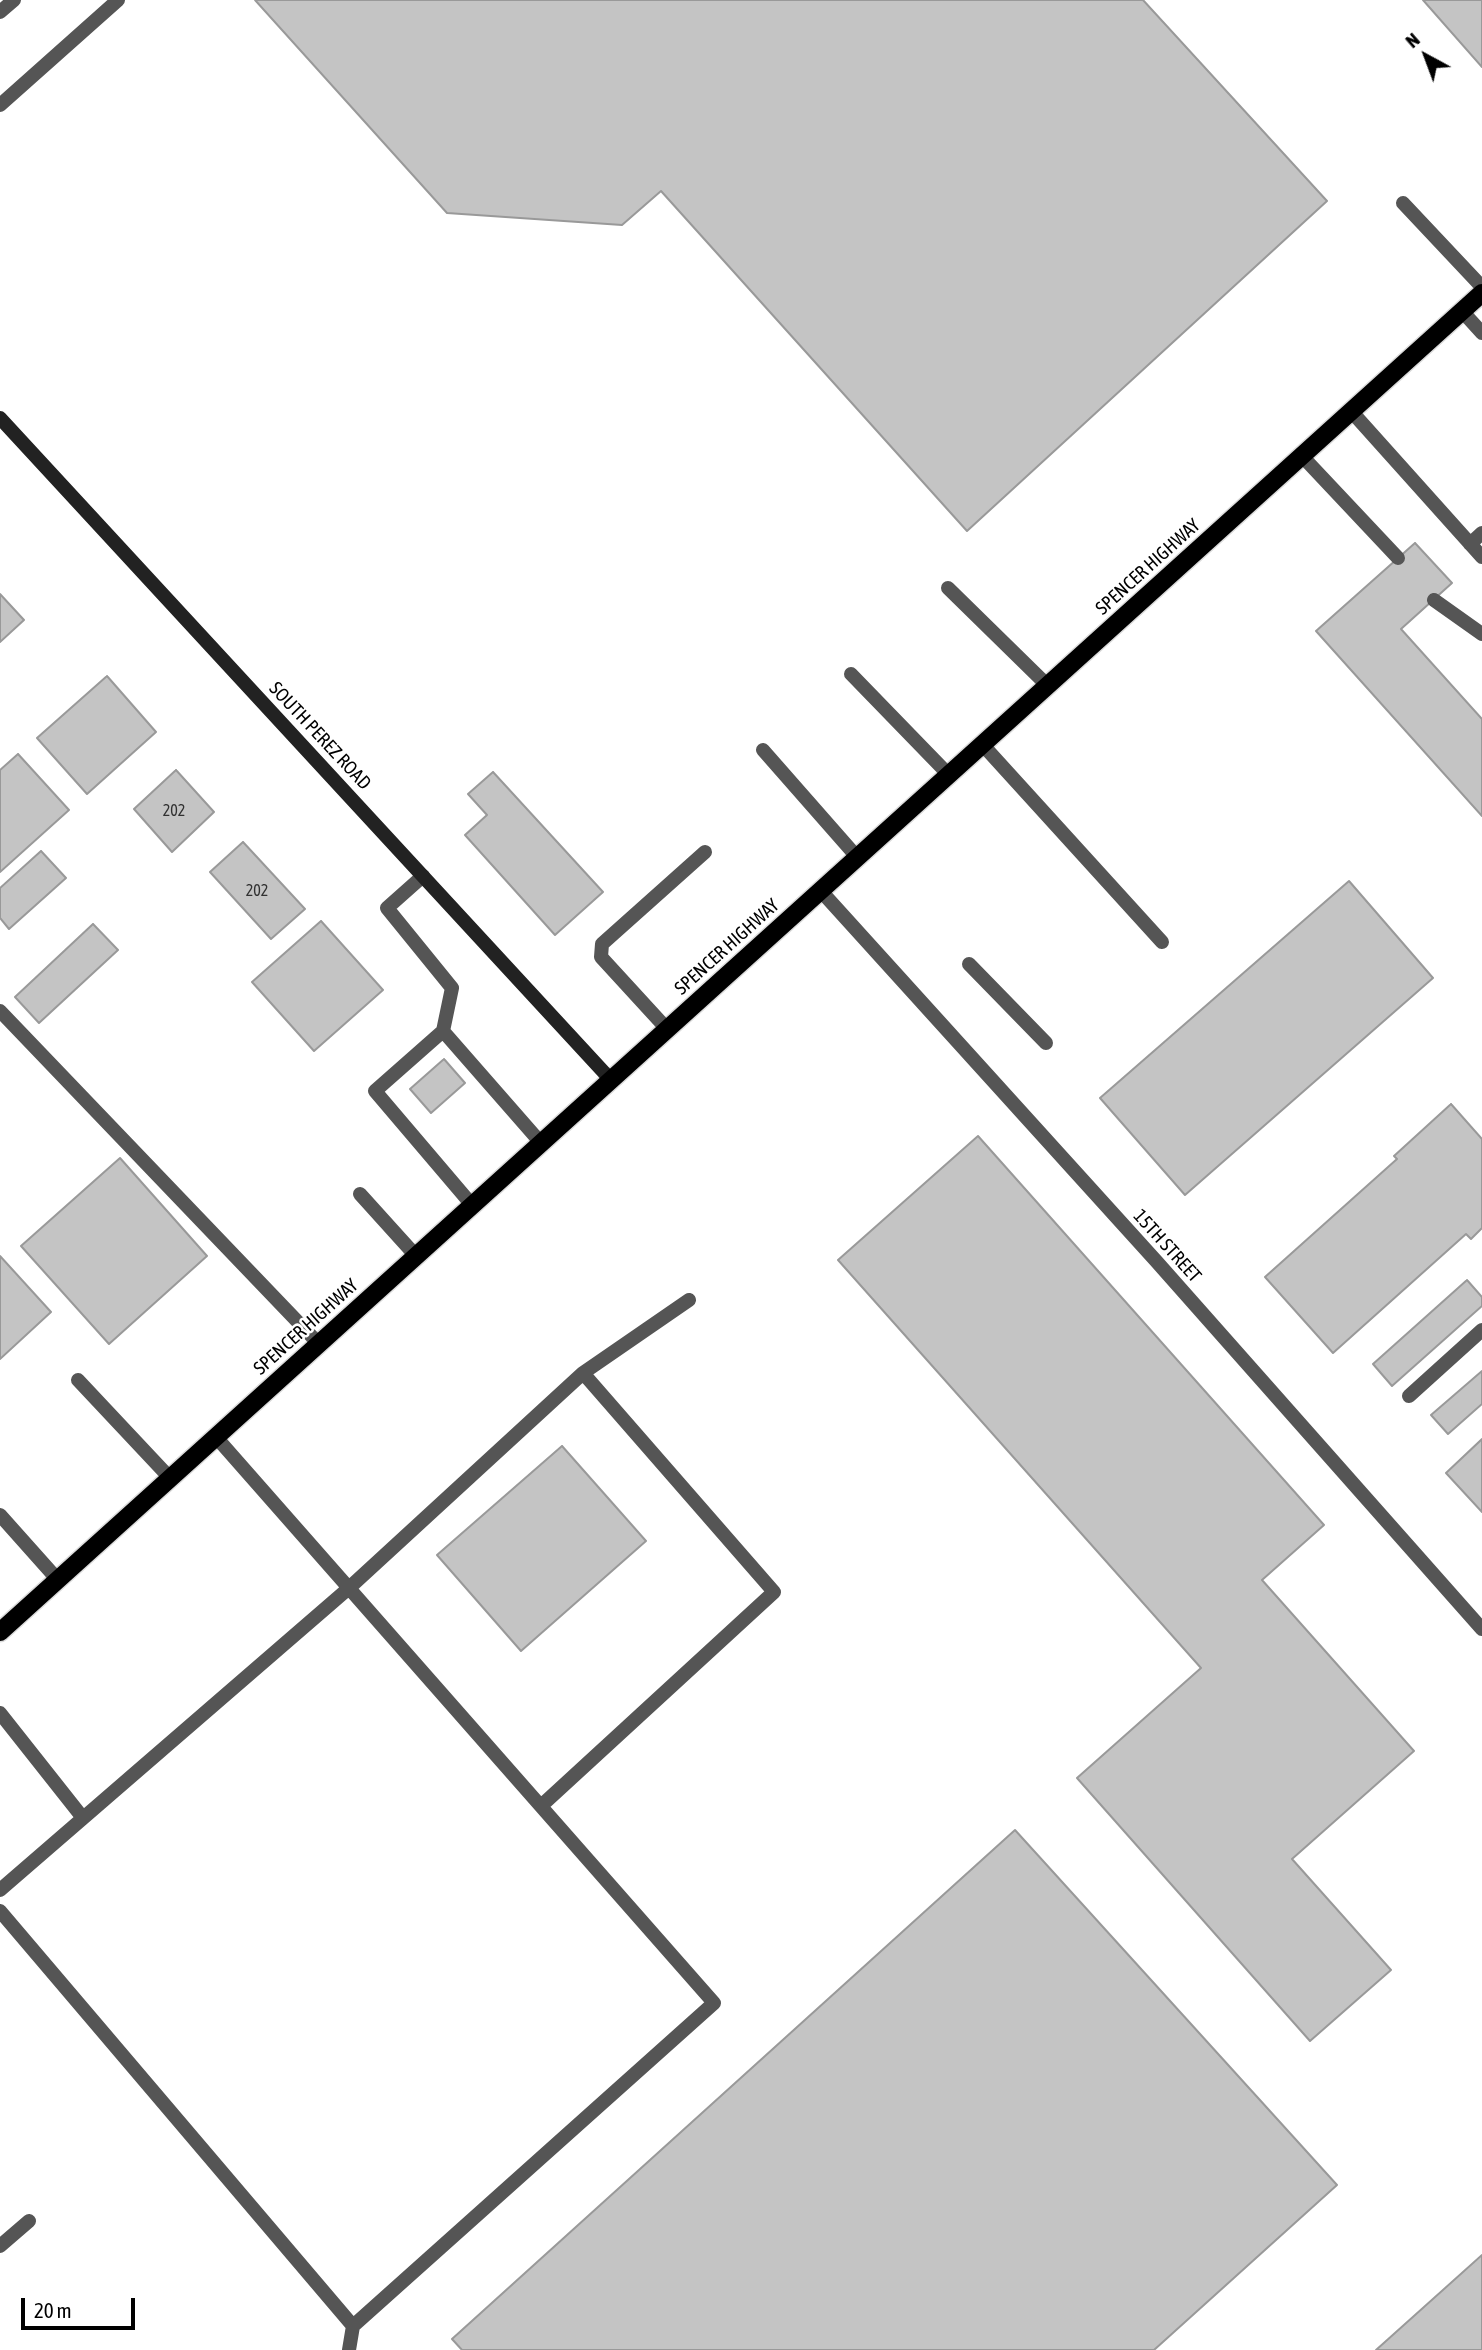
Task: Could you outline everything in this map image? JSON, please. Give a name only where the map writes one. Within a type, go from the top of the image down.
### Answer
[{"type":"main road","name":"SPENCER HIGHWAY","points":[[0,1632],[1482,293]]},
{"type":"street","points":[[0,12],[14,0]]},
{"type":"street","points":[[0,105],[118,0]]},
{"type":"street","points":[[1404,203],[1482,286]]},
{"type":"street","points":[[1462,311],[1482,333]]},
{"type":"street","points":[[1352,412],[1482,557]]},
{"type":"street","name":"SOUTH PEREZ ROAD","points":[[0,418],[611,1080]]},
{"type":"street","points":[[1302,456],[1398,558]]},
{"type":"street","points":[[1470,544],[1482,533]]},
{"type":"street","points":[[948,588],[1048,686]]},
{"type":"street","points":[[1434,600],[1482,634]]},
{"type":"street","points":[[851,674],[949,775]]},
{"type":"street","points":[[982,744],[1161,942]]},
{"type":"street","points":[[763,750],[857,858]]},
{"type":"street","points":[[667,1029],[601,957],[602,944],[705,852]]},
{"type":"street","points":[[423,876],[387,908],[452,988],[443,1031],[375,1091],[472,1205]]},
{"type":"street","name":"15TH STREET","points":[[821,891],[1157,1262],[1482,1629]]},
{"type":"street","points":[[969,964],[1046,1043]]},
{"type":"street","points":[[0,1011],[319,1344]]},
{"type":"street","points":[[443,1031],[541,1143]]},
{"type":"street","points":[[360,1194],[416,1256]]},
{"type":"street","points":[[0,1890],[349,1588],[583,1373],[689,1300]]},
{"type":"street","points":[[1409,1396],[1482,1330]]},
{"type":"street","points":[[541,1806],[774,1592],[583,1373]]},
{"type":"street","points":[[78,1380],[170,1478]]},
{"type":"street","points":[[216,1437],[714,2003],[353,2326],[349,2350]]},
{"type":"street","points":[[0,1515],[58,1580]]},
{"type":"street","points":[[0,1713],[83,1818]]},
{"type":"street","points":[[0,1911],[353,2326]]},
{"type":"street","points":[[0,2246],[29,2221]]},
{"type":"building","points":[[255,0],[1143,0],[1327,201],[967,531],[661,191],[622,225],[447,213]]},
{"type":"building","points":[[1423,0],[1482,0],[1482,67]]},
{"type":"building","points":[[1415,543],[1452,583],[1401,629],[1482,719],[1482,816],[1316,631]]},
{"type":"building","points":[[0,594],[24,620],[0,642]]},
{"type":"building","points":[[107,676],[156,732],[87,794],[37,738]]},
{"type":"building","points":[[18,754],[69,810],[0,872],[0,770]]},
{"type":"building","points":[[176,770],[214,812],[172,852],[134,809]]},
{"type":"building","points":[[493,772],[603,892],[555,935],[465,835],[487,815],[468,794]]},
{"type":"building","points":[[243,842],[305,909],[271,939],[210,872]]},
{"type":"building","points":[[41,851],[66,878],[9,929],[0,918],[0,888]]},
{"type":"building","points":[[1349,881],[1433,978],[1185,1195],[1100,1098]]},
{"type":"building","points":[[321,921],[383,990],[314,1051],[252,982]]},
{"type":"building","points":[[93,924],[118,950],[39,1023],[15,997]]},
{"type":"building","points":[[444,1059],[465,1083],[431,1113],[410,1089]]},
{"type":"building","points":[[1451,1104],[1482,1139],[1482,1228],[1471,1239],[1466,1234],[1333,1353],[1265,1277],[1397,1159],[1394,1156]]},
{"type":"building","points":[[978,1136],[1324,1525],[1262,1580],[1414,1751],[1292,1859],[1391,1970],[1310,2041],[1077,1778],[1201,1668],[838,1260]]},
{"type":"building","points":[[120,1158],[207,1256],[109,1344],[21,1246]]},
{"type":"building","points":[[0,1256],[51,1312],[0,1359]]},
{"type":"building","points":[[1467,1280],[1482,1297],[1482,1306],[1392,1386],[1373,1364]]},
{"type":"building","points":[[1482,1371],[1482,1404],[1448,1434],[1431,1415]]},
{"type":"building","points":[[1482,1439],[1482,1512],[1446,1473]]},
{"type":"building","points":[[562,1446],[646,1541],[521,1651],[437,1555]]},
{"type":"building","points":[[1015,1830],[1337,2185],[1154,2350],[462,2350],[452,2339]]},
{"type":"building","points":[[1482,2255],[1482,2350],[1376,2350]]}]
